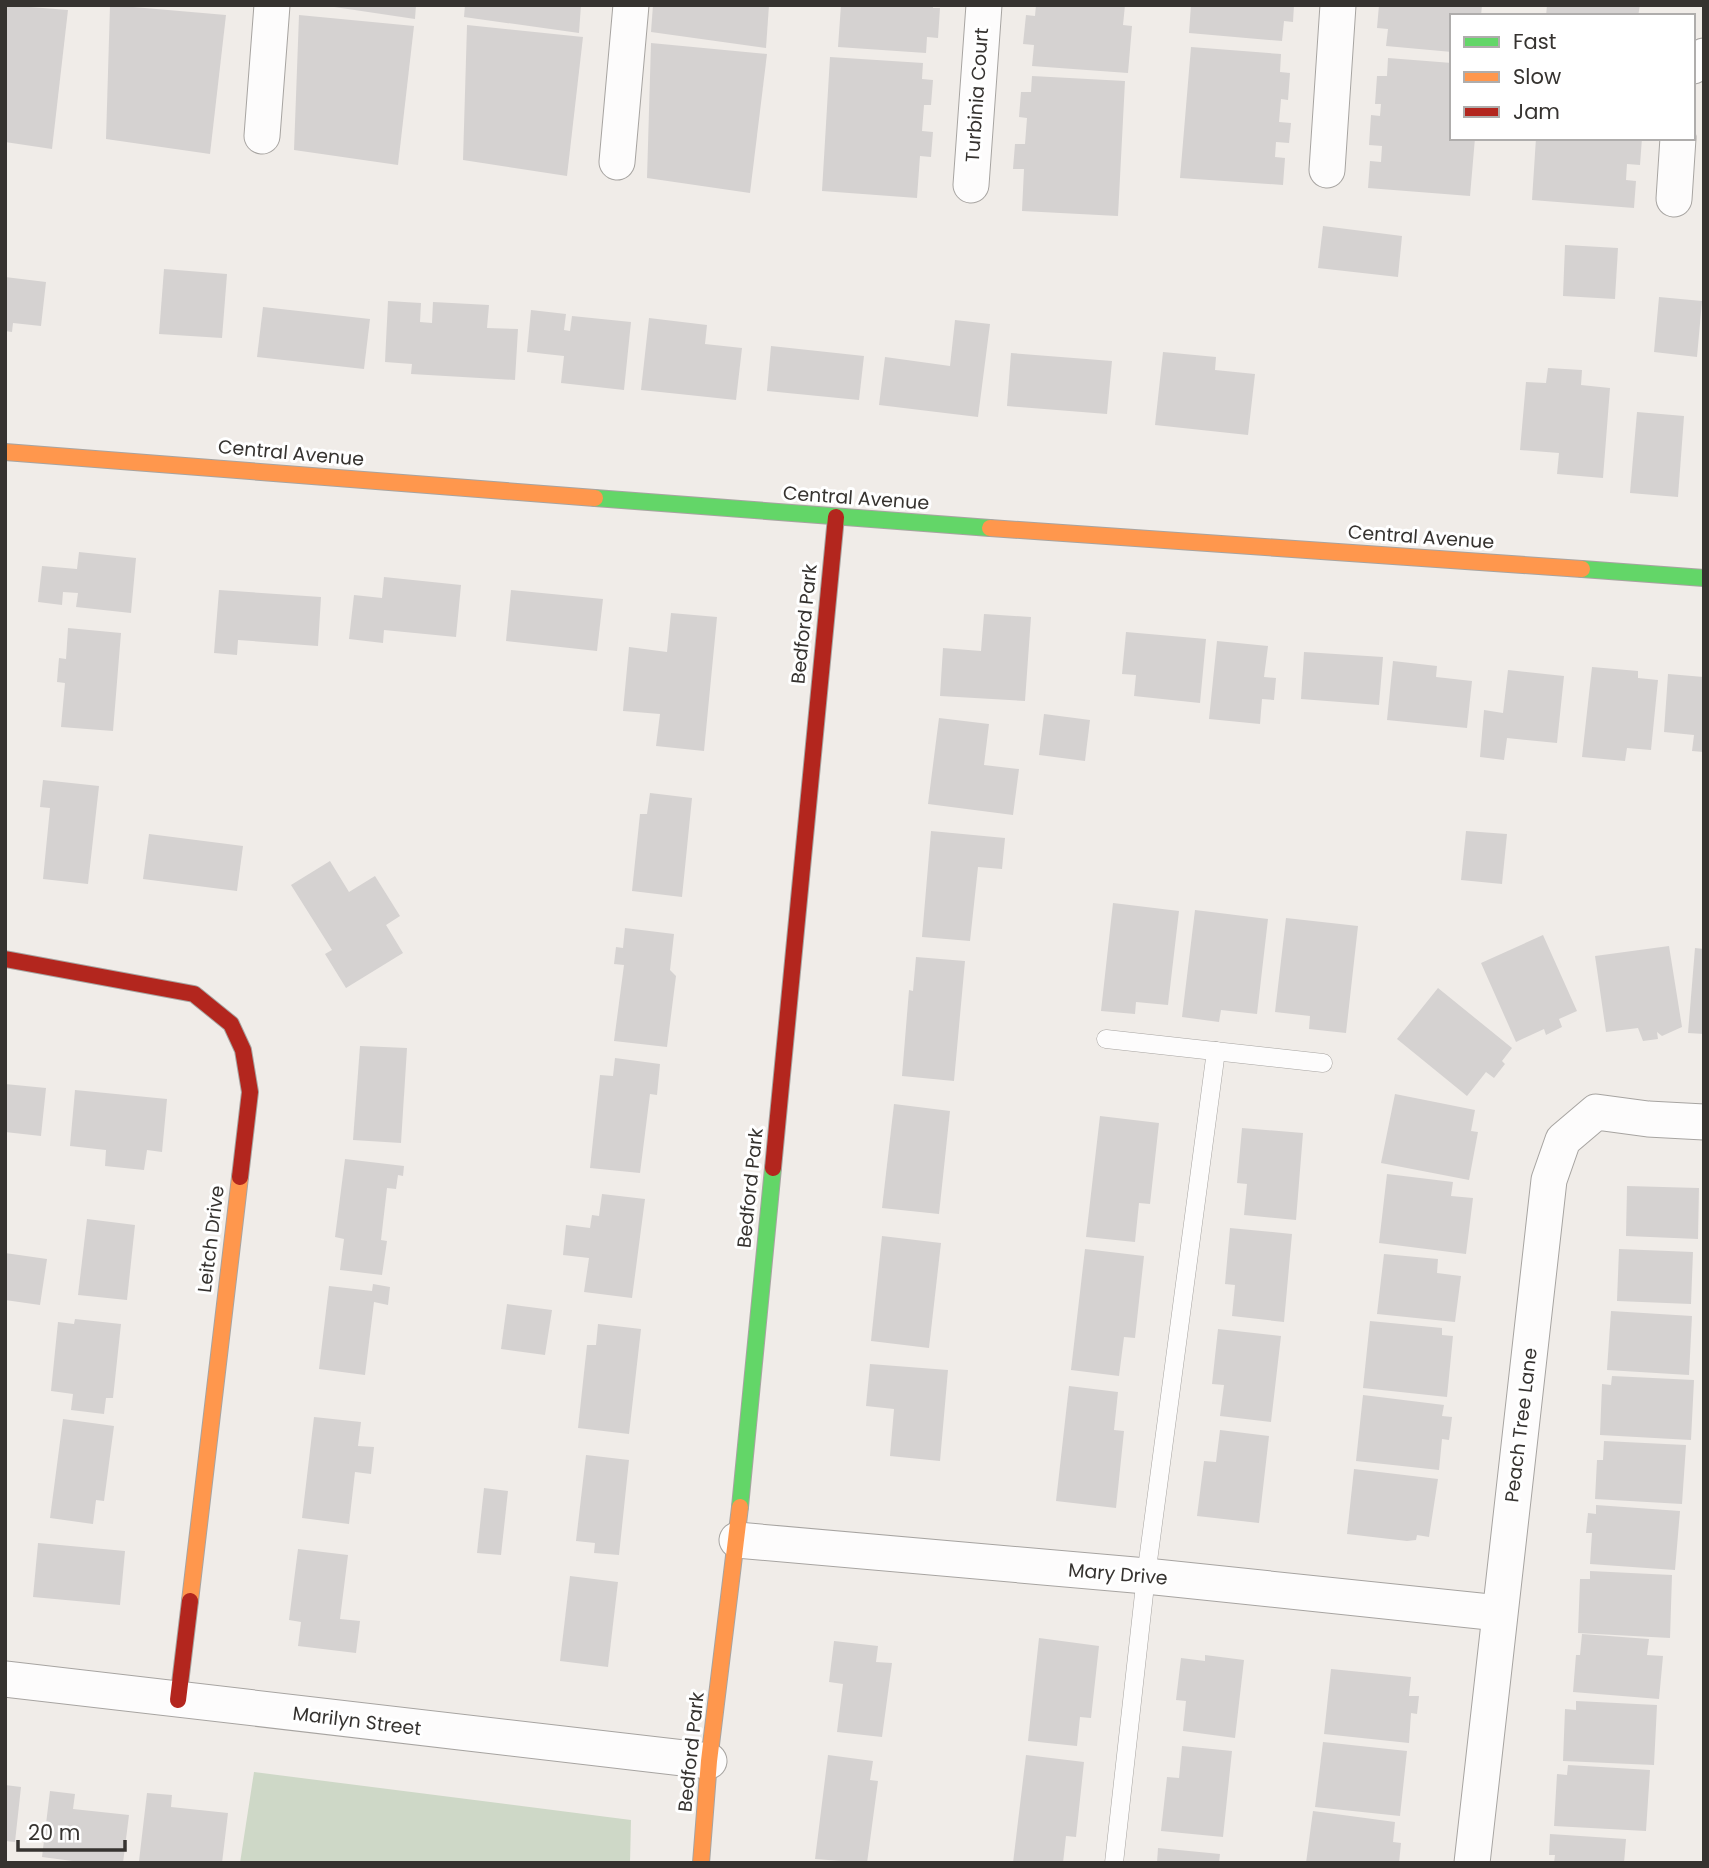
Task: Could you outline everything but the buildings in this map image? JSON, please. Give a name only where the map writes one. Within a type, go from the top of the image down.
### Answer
[{"type":"street","points":[[262,136],[272,5]]},
{"type":"street","points":[[617,162],[631,5]]},
{"type":"street","name":"Turbinia Court","points":[[971,185],[984,5]]},
{"type":"street","points":[[1326,170],[1338,5]]},
{"type":"street","points":[[1674,199],[1678,140]]},
{"type":"street","name":"Central Avenue","points":[[5,452],[836,517],[1704,578]]},
{"type":"street","name":"Bedford Park","points":[[701,1863],[709,1761],[737,1539],[836,517]]},
{"type":"street","name":"Leitch Drive","points":[[5,959],[194,994],[231,1024],[243,1050],[250,1093],[178,1700]]},
{"type":"street","name":"Peach Tree Lane","points":[[1472,1863],[1549,1180],[1563,1140],[1596,1112],[1648,1119],[1704,1122]]},
{"type":"street","name":"Mary Drive","points":[[737,1539],[1146,1576],[1499,1613]]},
{"type":"street","name":"Marilyn Street","points":[[5,1679],[709,1761]]},
{"type":"lane","points":[[1106,1039],[1323,1063]]},
{"type":"lane","points":[[1114,1863],[1146,1576],[1216,1051]]},
{"type":"green space","points":[[254,1772],[631,1820],[630,1863],[240,1863]]},
{"type":"traffic: fast","points":[[595,498],[990,528]]},
{"type":"traffic: fast","points":[[1582,569],[1704,578]]},
{"type":"traffic: fast","points":[[740,1507],[773,1168]]},
{"type":"traffic: slow","points":[[5,452],[595,498]]},
{"type":"traffic: slow","points":[[990,528],[1582,569]]},
{"type":"traffic: slow","points":[[190,1601],[240,1177]]},
{"type":"traffic: slow","points":[[701,1863],[709,1761],[740,1507]]},
{"type":"traffic: jam","points":[[773,1168],[836,517]]},
{"type":"traffic: jam","points":[[5,959],[194,994],[231,1024],[243,1050],[250,1092],[240,1177]]},
{"type":"traffic: jam","points":[[178,1700],[190,1601]]}]
